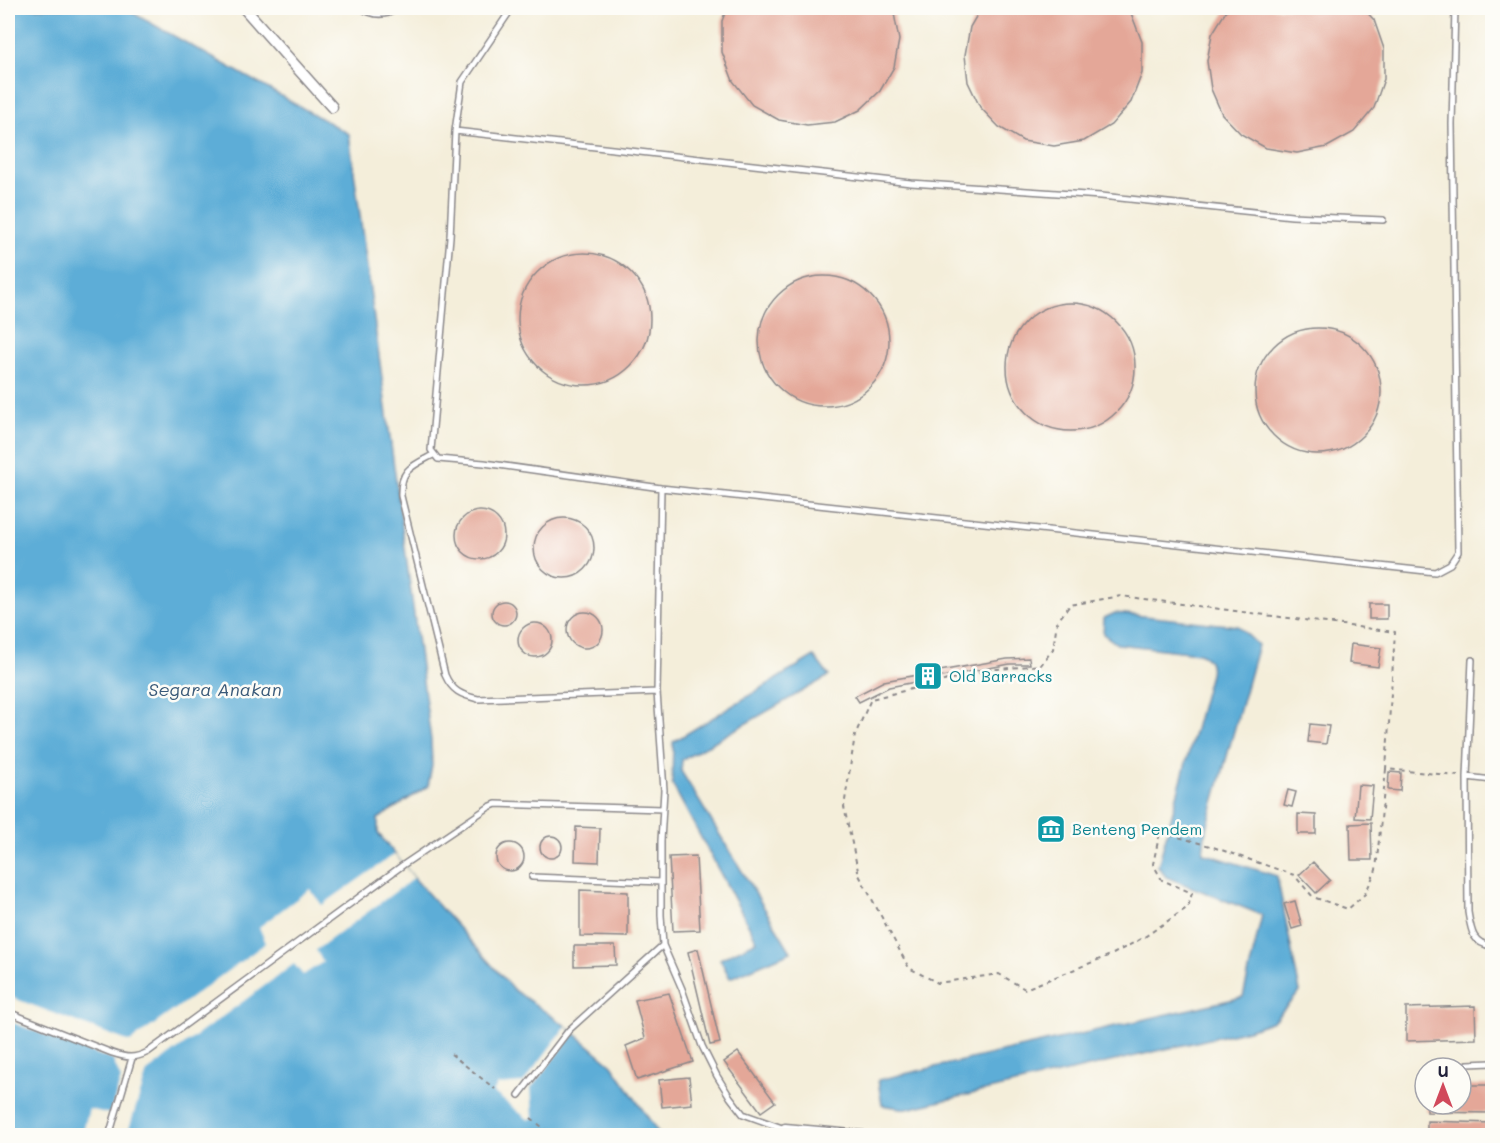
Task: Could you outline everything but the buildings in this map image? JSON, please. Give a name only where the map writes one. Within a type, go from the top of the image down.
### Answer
[{"type":"street","points":[[244,8],[332,107]]},
{"type":"street","points":[[785,1129],[863,1136]]},
{"type":"lane","points":[[360,8],[372,14],[382,15],[399,8]]},
{"type":"lane","points":[[512,8],[462,82],[456,131],[450,237],[431,450],[438,459],[484,463],[661,488],[1435,572],[1444,568],[1458,552],[1452,124],[1455,8]]},
{"type":"lane","points":[[456,131],[911,183],[1101,196],[1292,216],[1383,220]]},
{"type":"lane","points":[[433,455],[408,469],[400,482],[401,496],[445,675],[451,688],[462,695],[478,699],[657,692]]},
{"type":"lane","points":[[661,488],[657,692],[664,790],[661,882],[663,945],[682,989],[702,1046],[730,1096],[743,1114],[785,1129]]},
{"type":"lane","points":[[1472,660],[1467,777],[1470,924],[1477,940],[1482,945],[1492,946]]},
{"type":"lane","points":[[1467,777],[1492,780]]},
{"type":"lane","points":[[8,1012],[111,1053],[132,1058],[148,1052],[403,866],[489,807],[496,804],[663,809]]},
{"type":"lane","points":[[532,878],[661,882]]},
{"type":"lane","points":[[519,1095],[568,1030],[663,945]]},
{"type":"lane","points":[[109,1136],[132,1058]]},
{"type":"lane","points":[[1473,1064],[1492,1063]]},
{"type":"path","points":[[1121,596],[1395,632],[1386,769],[1376,870],[1365,894],[1348,909],[1313,897],[1294,875],[1210,846],[1160,832],[1153,864],[1162,880],[1192,893],[1188,907],[1146,936],[1113,954],[1025,989],[999,974],[938,983],[909,968],[859,875],[844,807],[855,735],[871,699],[988,670],[1041,665],[1053,649],[1057,622],[1070,605],[1121,596]]},
{"type":"path","points":[[1386,769],[1467,777]]},
{"type":"path","points":[[451,1054],[495,1089]]},
{"type":"path","points":[[531,1118],[553,1136]]},
{"type":"water","name":"Segara Anakan","points":[[8,8],[124,8],[349,134],[431,740],[432,765],[428,786],[378,819],[378,833],[414,878],[514,990],[566,1026],[612,1065],[660,1135],[8,1135]]},
{"type":"water","points":[[1115,613],[1238,626],[1258,645],[1205,835],[1203,853],[1277,876],[1300,992],[1273,1021],[1248,1030],[907,1109],[882,1105],[878,1080],[1243,997],[1262,915],[1166,877],[1158,866],[1210,674],[1210,663],[1205,656],[1198,653],[1117,644],[1103,634],[1104,618]]},
{"type":"water","points":[[814,656],[829,676],[682,760],[681,771],[791,952],[730,978],[720,959],[757,941],[672,784],[673,742]]},
{"type":"pier","points":[[395,854],[414,878],[316,950],[323,962],[303,975],[294,964],[147,1072],[127,1135],[82,1135],[89,1109],[110,1114],[121,1079],[113,1060],[8,1021],[8,996],[130,1042],[266,943],[259,927],[310,889],[322,905]]},
{"type":"pier","points":[[566,1026],[573,1034],[531,1088],[533,1117],[529,1120],[493,1092],[498,1085],[523,1083]]},
{"type":"place","name":"Old Barracks","points":[[928,676]]},
{"type":"place","name":"Benteng Pendem","points":[[1051,829]]}]
